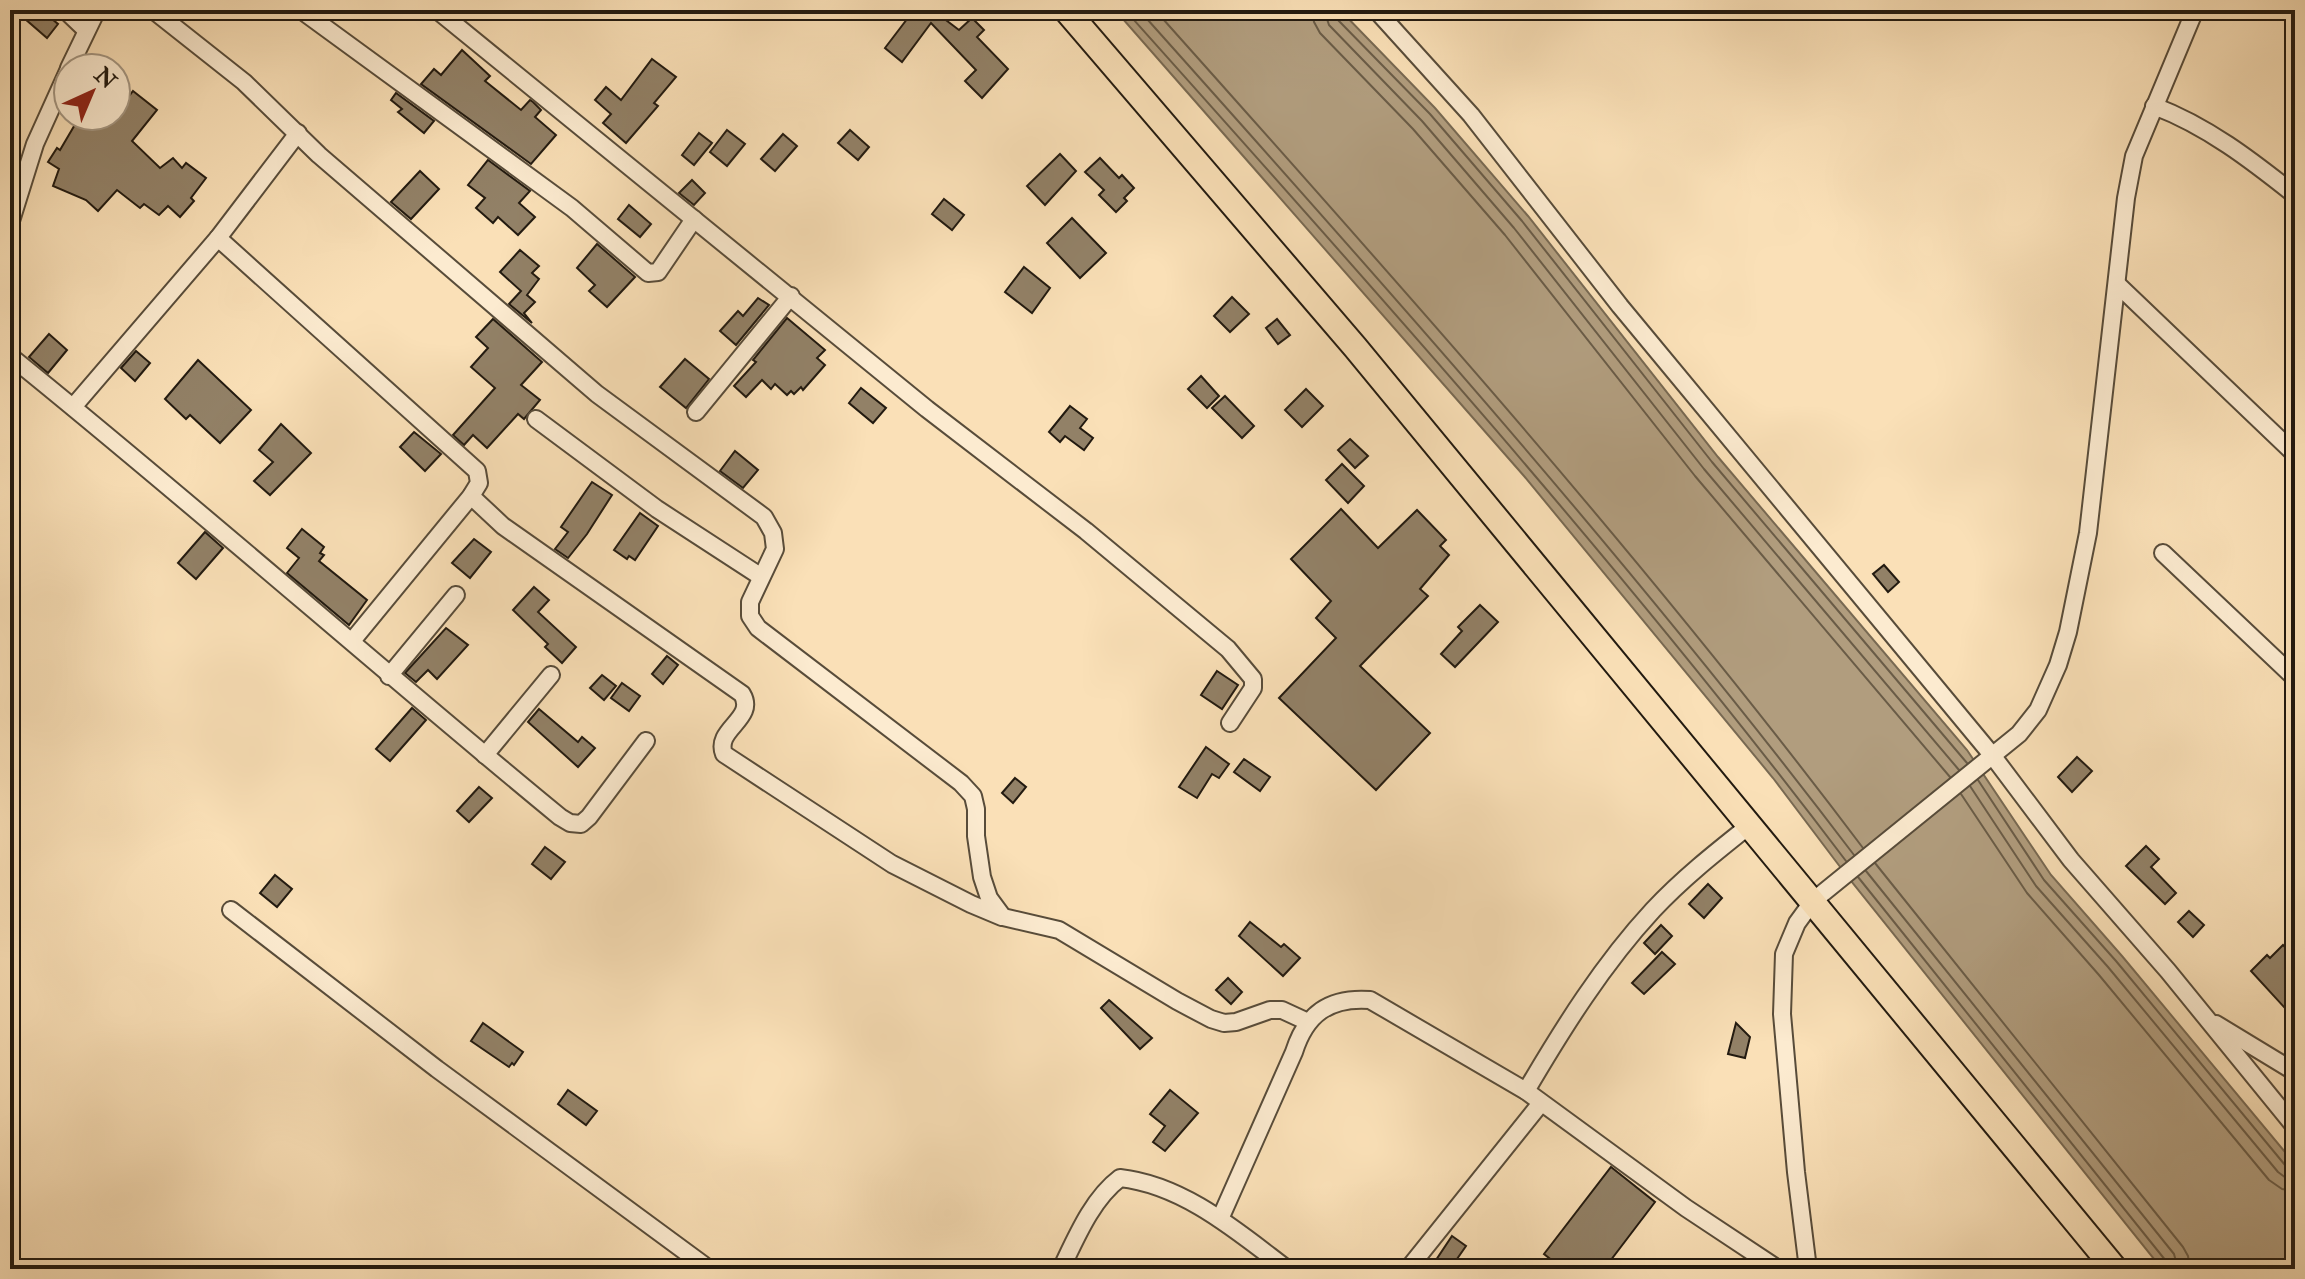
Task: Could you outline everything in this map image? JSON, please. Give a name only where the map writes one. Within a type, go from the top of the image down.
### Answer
[{"type":"main road","points":[[1066,10],[1335,323],[1750,825],[1821,894],[2115,1269]]},
{"type":"street","points":[[65,10],[86,30]]},
{"type":"street","points":[[77,52],[97,10]]},
{"type":"street","points":[[153,10],[244,82],[439,259],[597,394],[764,517],[773,533],[775,549],[750,602],[750,616],[758,628],[961,783],[973,796],[982,877],[989,898],[1003,917]]},
{"type":"street","points":[[301,10],[572,208],[648,273],[658,272],[694,219]]},
{"type":"street","points":[[437,10],[927,409],[1086,531],[1228,649],[1253,679],[1253,688],[1230,723]]},
{"type":"street","points":[[1376,10],[1471,115],[1620,306],[2071,860],[2295,1127]]},
{"type":"street","points":[[1808,1269],[1782,1014],[1784,954],[1797,923],[1821,894],[2019,734],[2038,710],[2058,665],[2068,632],[2088,533],[2126,198],[2134,156],[2195,10]]},
{"type":"street","points":[[2154,106],[2188,119],[2295,195]]},
{"type":"street","points":[[10,224],[35,144],[52,107]]},
{"type":"street","points":[[73,407],[218,238],[298,133]]},
{"type":"street","points":[[218,238],[477,471],[479,483],[471,496],[352,641]]},
{"type":"street","points":[[2117,284],[2295,454]]},
{"type":"street","points":[[696,412],[791,296]]},
{"type":"street","points":[[10,356],[560,817],[570,823],[581,824],[589,817],[646,741]]},
{"type":"street","points":[[536,419],[657,509],[760,576]]},
{"type":"street","points":[[471,496],[503,526],[742,694],[746,710],[722,741],[724,754],[892,864],[1003,917],[1059,930],[1211,1019],[1224,1023],[1236,1022],[1270,1010],[1282,1010],[1308,1022]]},
{"type":"street","points":[[2163,553],[2295,678]]},
{"type":"street","points":[[389,676],[456,595]]},
{"type":"street","points":[[485,755],[551,675]]},
{"type":"street","points":[[1526,1091],[1608,964],[1644,921],[1701,863],[1750,825]]},
{"type":"street","points":[[231,910],[437,1069],[709,1269]]},
{"type":"street","points":[[1220,1219],[1300,1034],[1308,1022],[1323,1008],[1344,1001],[1370,1000],[1526,1091],[1686,1208],[1778,1269]]},
{"type":"street","points":[[2208,1020],[2295,1072]]},
{"type":"street","points":[[1408,1269],[1541,1103]]},
{"type":"street","points":[[1061,1269],[1085,1222],[1109,1187],[1120,1178],[1145,1181],[1220,1219],[1287,1269]]},
{"type":"water","points":[[1115,10],[1340,10],[1435,108],[1528,216],[1718,457],[1967,750],[2051,875],[2295,1164],[2295,1269],[2162,1269],[1847,876],[1773,778],[1524,476]]},
{"type":"building","points":[[30,10],[41,10],[58,24],[47,38],[24,18]]},
{"type":"building","points":[[914,10],[941,10],[938,14],[959,30],[972,18],[984,30],[977,37],[1008,69],[982,98],[965,81],[976,70],[931,23],[902,62],[885,48]]},
{"type":"building","points":[[462,50],[490,76],[485,81],[521,110],[530,100],[541,110],[535,117],[556,135],[531,164],[421,84],[434,69],[441,75]]},
{"type":"building","points":[[652,59],[676,77],[654,103],[658,106],[626,143],[603,123],[611,114],[595,100],[606,87],[621,100]]},
{"type":"building","points":[[132,92],[157,110],[132,141],[160,168],[173,158],[182,168],[186,163],[206,178],[191,198],[194,201],[180,217],[168,206],[159,215],[144,204],[140,208],[117,190],[98,211],[86,200],[53,186],[59,169],[48,162],[71,132],[132,132]]},
{"type":"building","points":[[396,93],[434,121],[424,133],[398,112],[402,109],[391,100]]},
{"type":"building","points":[[727,130],[745,144],[727,166],[710,152]]},
{"type":"building","points":[[850,130],[869,147],[858,160],[838,143]]},
{"type":"building","points":[[699,133],[712,143],[694,165],[682,155]]},
{"type":"building","points":[[783,134],[797,146],[775,171],[761,159]]},
{"type":"building","points":[[1060,154],[1076,171],[1045,205],[1027,186]]},
{"type":"building","points":[[1100,158],[1119,178],[1122,175],[1134,188],[1116,212],[1099,195],[1104,190],[1085,172]]},
{"type":"building","points":[[488,160],[530,191],[519,203],[535,217],[518,235],[498,217],[493,223],[476,208],[485,198],[468,185]]},
{"type":"building","points":[[420,171],[439,189],[411,219],[391,202]]},
{"type":"building","points":[[692,180],[705,193],[694,205],[679,193]]},
{"type":"building","points":[[944,199],[964,215],[952,230],[932,214]]},
{"type":"building","points":[[629,205],[651,224],[640,237],[618,219]]},
{"type":"building","points":[[1072,218],[1106,253],[1080,278],[1047,243]]},
{"type":"building","points":[[597,244],[635,277],[607,307],[589,291],[595,285],[577,268]]},
{"type":"building","points":[[520,250],[539,266],[532,273],[539,279],[527,295],[535,302],[524,313],[532,323],[509,304],[521,291],[500,272]]},
{"type":"building","points":[[1024,267],[1050,288],[1032,313],[1005,292]]},
{"type":"building","points":[[1232,297],[1249,314],[1230,332],[1214,316]]},
{"type":"building","points":[[758,298],[769,305],[736,345],[720,331],[738,311],[743,316]]},
{"type":"building","points":[[787,318],[825,350],[817,358],[825,365],[803,390],[801,387],[794,394],[791,391],[787,395],[775,384],[771,389],[762,380],[746,397],[734,386],[756,362],[753,360]]},
{"type":"building","points":[[493,319],[542,362],[521,385],[540,400],[524,419],[518,414],[487,448],[473,435],[464,445],[453,435],[495,388],[471,367],[488,348],[476,337]]},
{"type":"building","points":[[1277,319],[1290,335],[1278,344],[1266,328]]},
{"type":"building","points":[[49,334],[67,350],[48,373],[29,357]]},
{"type":"building","points":[[136,351],[150,363],[135,381],[121,368]]},
{"type":"building","points":[[685,359],[709,379],[686,408],[660,387]]},
{"type":"building","points":[[198,360],[251,410],[220,443],[190,415],[186,419],[165,399]]},
{"type":"building","points":[[1201,376],[1219,396],[1207,408],[1188,389]]},
{"type":"building","points":[[861,388],[886,408],[873,423],[849,403]]},
{"type":"building","points":[[1306,389],[1323,406],[1302,427],[1285,410]]},
{"type":"building","points":[[1225,396],[1254,426],[1242,438],[1212,408]]},
{"type":"building","points":[[1070,406],[1087,419],[1080,428],[1093,438],[1084,450],[1065,436],[1060,442],[1049,432]]},
{"type":"building","points":[[281,424],[311,453],[270,495],[254,481],[273,462],[259,450]]},
{"type":"building","points":[[414,432],[441,454],[425,471],[400,447]]},
{"type":"building","points":[[1350,439],[1368,456],[1355,468],[1338,450]]},
{"type":"building","points":[[735,451],[758,470],[743,488],[720,471]]},
{"type":"building","points":[[1342,464],[1364,486],[1348,503],[1326,480]]},
{"type":"building","points":[[592,482],[612,495],[568,558],[555,549],[568,532],[561,527]]},
{"type":"building","points":[[1341,509],[1378,548],[1417,510],[1446,540],[1440,546],[1449,555],[1420,589],[1428,596],[1360,666],[1430,733],[1376,790],[1279,698],[1336,638],[1316,618],[1331,601],[1291,559]]},
{"type":"building","points":[[640,513],[658,526],[635,560],[629,556],[627,559],[614,550]]},
{"type":"building","points":[[302,529],[324,547],[320,553],[324,555],[319,561],[367,600],[349,625],[287,573],[299,558],[287,548]]},
{"type":"building","points":[[205,532],[223,548],[196,579],[178,563]]},
{"type":"building","points":[[474,539],[491,552],[470,578],[452,563]]},
{"type":"building","points":[[1884,565],[1899,582],[1888,592],[1873,574]]},
{"type":"building","points":[[534,587],[549,600],[538,612],[576,647],[562,663],[545,647],[548,644],[513,610]]},
{"type":"building","points":[[1480,605],[1498,622],[1455,667],[1441,654],[1462,631],[1458,627]]},
{"type":"building","points":[[446,628],[468,645],[437,679],[428,670],[416,682],[405,673]]},
{"type":"building","points":[[667,656],[678,665],[663,684],[652,674]]},
{"type":"building","points":[[1217,671],[1238,685],[1222,709],[1201,695]]},
{"type":"building","points":[[602,675],[616,686],[604,700],[590,688]]},
{"type":"building","points":[[622,683],[640,696],[629,711],[611,698]]},
{"type":"building","points":[[412,708],[426,720],[390,761],[376,749]]},
{"type":"building","points":[[539,709],[578,742],[582,737],[595,748],[578,767],[528,722]]},
{"type":"building","points":[[1206,747],[1229,764],[1219,778],[1212,774],[1197,798],[1179,787]]},
{"type":"building","points":[[2077,757],[2092,771],[2072,792],[2058,777]]},
{"type":"building","points":[[1244,759],[1270,777],[1260,791],[1234,772]]},
{"type":"building","points":[[1015,778],[1026,787],[1013,803],[1002,793]]},
{"type":"building","points":[[479,787],[492,798],[469,822],[457,811]]},
{"type":"building","points":[[2146,846],[2159,859],[2151,867],[2176,893],[2165,904],[2126,866]]},
{"type":"building","points":[[545,847],[565,862],[551,879],[532,864]]},
{"type":"building","points":[[275,875],[292,889],[277,907],[260,893]]},
{"type":"building","points":[[1708,884],[1722,898],[1704,918],[1689,904]]},
{"type":"building","points":[[2189,911],[2204,925],[2193,937],[2178,922]]},
{"type":"building","points":[[1250,922],[1300,958],[1283,976],[1239,936]]},
{"type":"building","points":[[1661,925],[1672,936],[1655,954],[1644,943]]},
{"type":"building","points":[[2283,945],[2295,957],[2295,1019],[2251,971]]},
{"type":"building","points":[[1662,952],[1675,964],[1644,994],[1632,983]]},
{"type":"building","points":[[1228,978],[1242,992],[1231,1004],[1216,990]]},
{"type":"building","points":[[1109,1000],[1152,1038],[1140,1049],[1101,1008]]},
{"type":"building","points":[[483,1023],[523,1052],[514,1065],[512,1063],[509,1067],[471,1041]]},
{"type":"building","points":[[1736,1023],[1750,1037],[1745,1058],[1728,1054]]},
{"type":"building","points":[[568,1090],[597,1111],[586,1125],[558,1104]]},
{"type":"building","points":[[1170,1090],[1198,1113],[1165,1151],[1153,1142],[1165,1126],[1150,1114]]},
{"type":"building","points":[[1611,1167],[1655,1202],[1604,1269],[1563,1269],[1544,1254]]},
{"type":"building","points":[[1452,1236],[1466,1246],[1450,1269],[1430,1269]]}]
